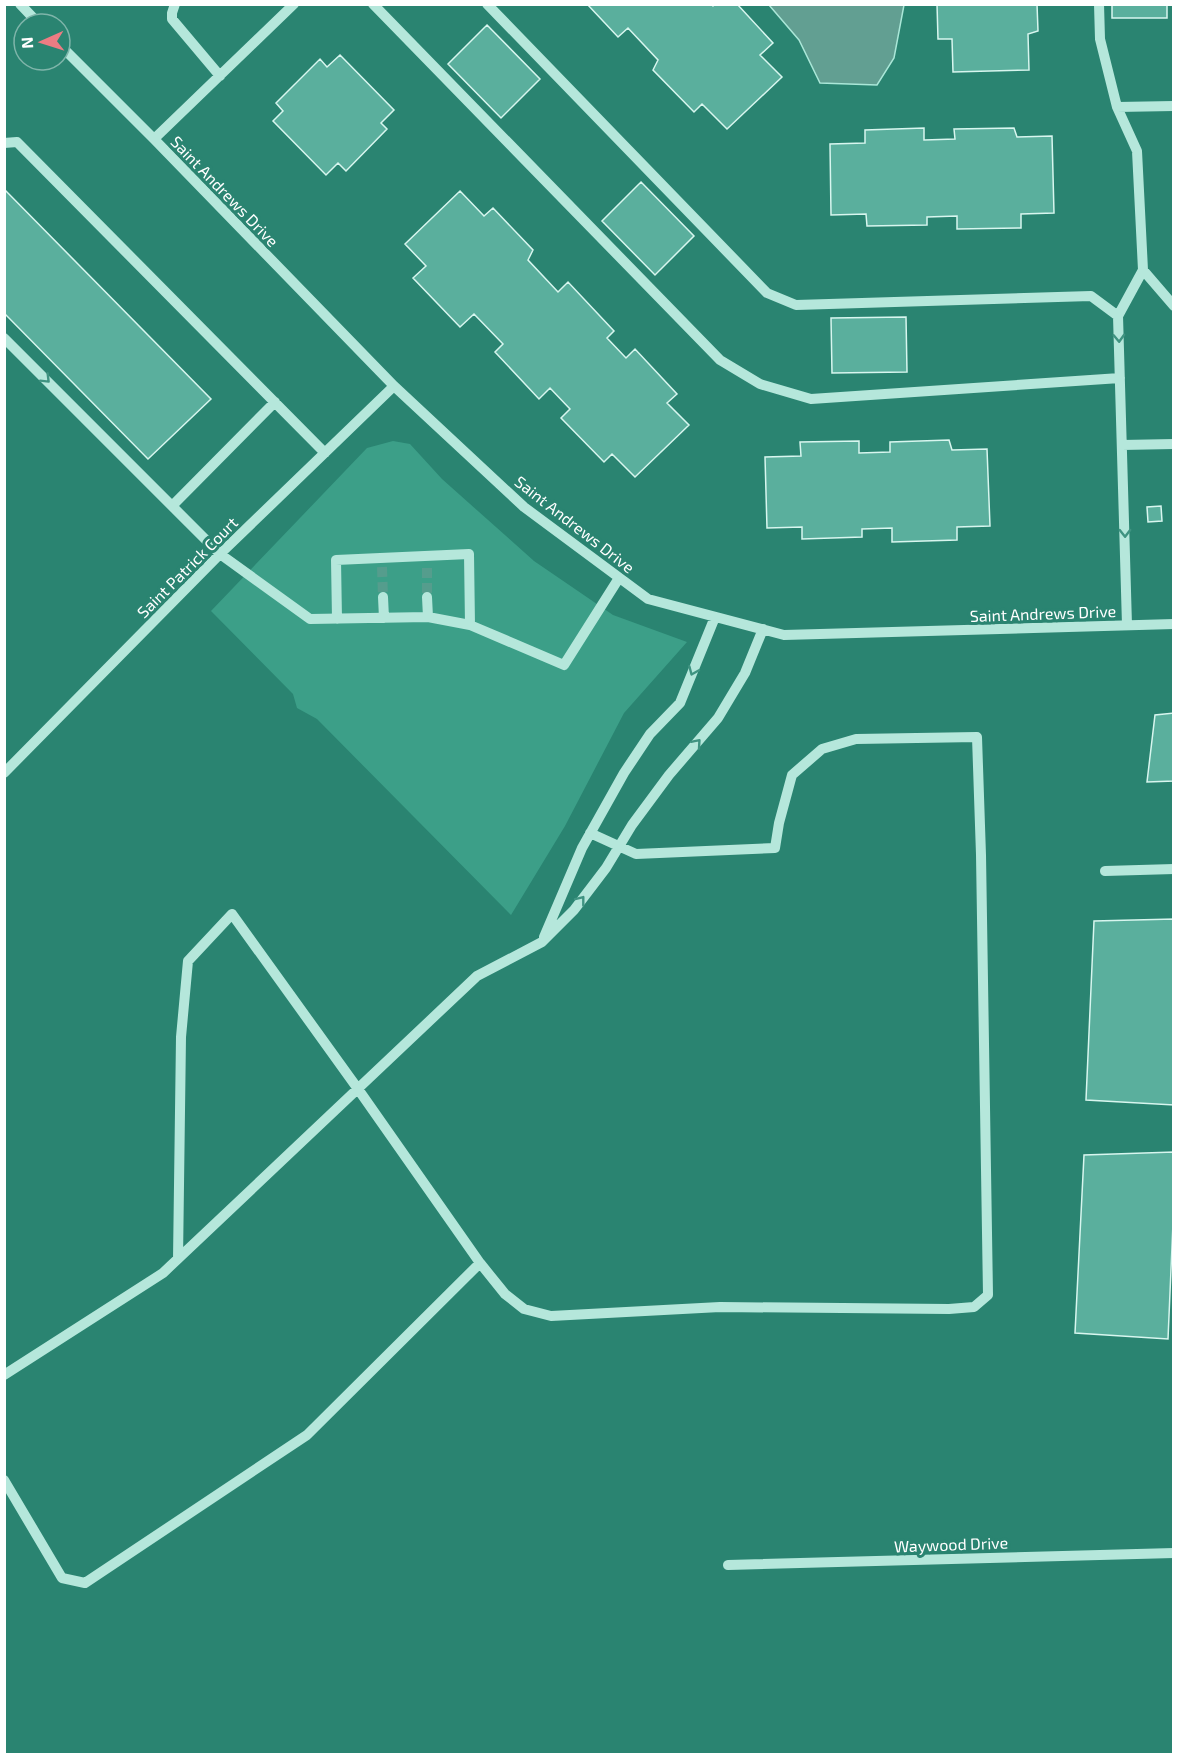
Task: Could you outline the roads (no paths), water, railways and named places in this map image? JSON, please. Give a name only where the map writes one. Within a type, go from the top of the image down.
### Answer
[{"type":"street","points":[[175,4],[172,19],[220,76]]},
{"type":"street","points":[[154,139],[294,4]]},
{"type":"street","points":[[373,4],[720,360],[760,384],[811,399],[1120,378]]},
{"type":"street","points":[[487,4],[767,293],[796,305],[1091,296],[1118,316]]},
{"type":"street","points":[[1099,4],[1100,39],[1117,107],[1137,151],[1143,270],[1118,316],[1127,625]]},
{"type":"street","name":"Saint Andrews Drive","points":[[72,57],[394,386],[524,507],[648,599],[784,635],[1173,624]]},
{"type":"street","points":[[1117,107],[1173,106]]},
{"type":"street","points":[[4,143],[17,142],[325,453]]},
{"type":"street","points":[[1143,270],[1173,306]]},
{"type":"street","points":[[4,338],[220,554],[310,619],[428,617],[470,625],[564,665],[619,578]]},
{"type":"street","name":"Saint Patrick Court","points":[[4,773],[220,554],[394,386]]},
{"type":"street","points":[[172,506],[274,402]]},
{"type":"street","points":[[1122,445],[1173,444]]},
{"type":"street","points":[[337,619],[336,560],[382,562],[427,555],[469,554],[470,625]]},
{"type":"street","points":[[427,555],[427,568]]},
{"type":"street","points":[[383,597],[384,618]]},
{"type":"street","points":[[427,597],[428,617]]},
{"type":"street","points":[[542,942],[579,854],[624,773],[650,734],[680,703],[715,617]]},
{"type":"street","points":[[4,1375],[163,1273],[477,976],[542,942],[574,910],[606,868],[632,825],[669,775],[718,718],[745,674],[763,629]]},
{"type":"street","points":[[178,1258],[181,1037],[188,961],[232,914],[480,1263],[505,1294],[524,1309],[551,1316],[720,1307],[949,1310],[974,1306],[988,1295],[977,737],[856,739],[822,749],[792,775],[778,823],[776,848],[636,854],[590,833]]},
{"type":"street","points":[[1105,871],[1173,869]]},
{"type":"street","points":[[4,1480],[62,1578],[86,1583],[307,1435],[480,1263]]},
{"type":"street","name":"Waywood Drive","points":[[728,1565],[1173,1553]]},
{"type":"water","points":[[769,5],[904,5],[894,58],[877,85],[820,83],[799,40]]},
{"type":"tunnel","points":[[382,567],[383,597]]},
{"type":"tunnel","points":[[427,568],[427,597]]}]
